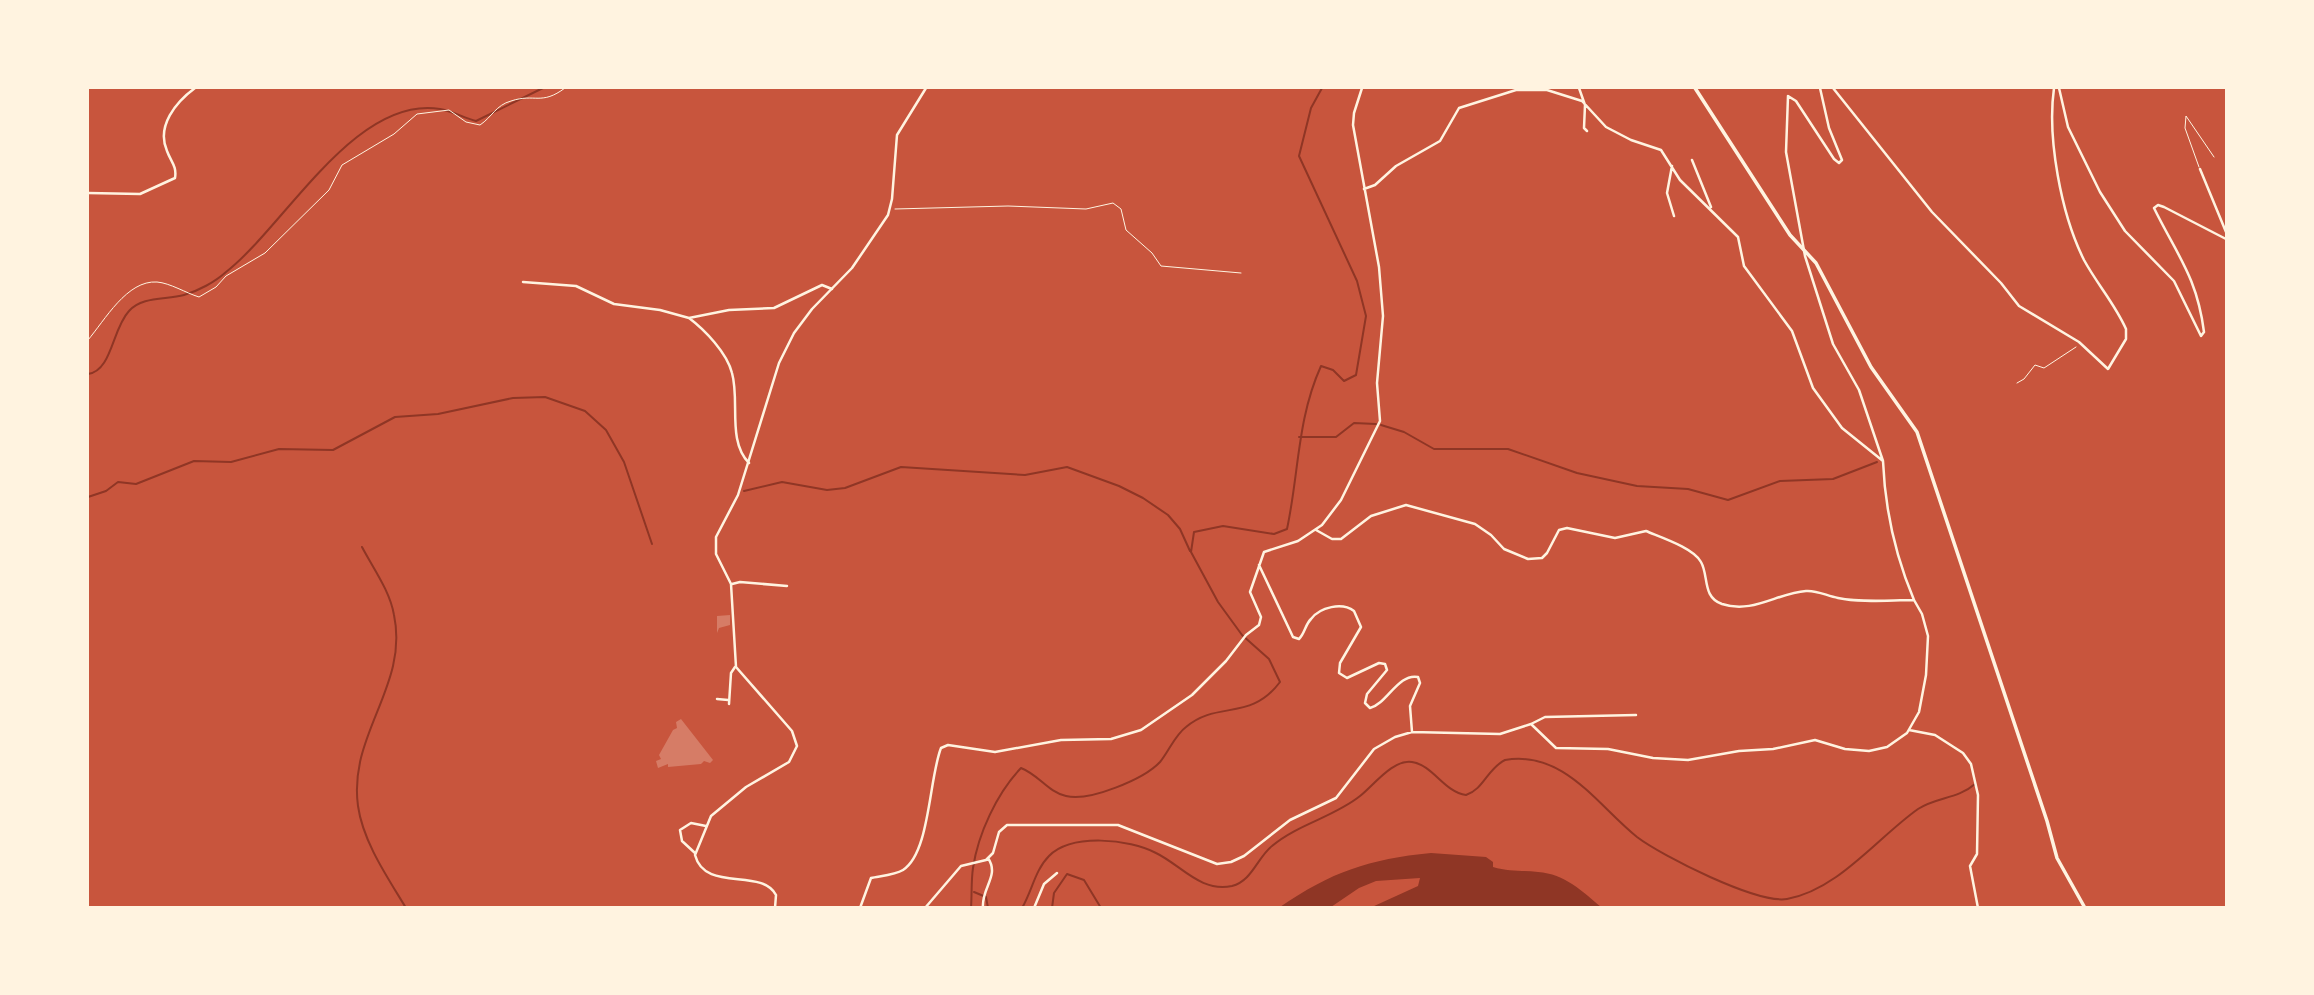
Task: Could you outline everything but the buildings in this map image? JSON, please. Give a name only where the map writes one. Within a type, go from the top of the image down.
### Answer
[{"type":"main road","points":[[1695,88],[1790,234],[1816,264],[1871,367],[1917,432],[2048,821],[2055,853],[2085,908]]},
{"type":"street","points":[[88,193],[140,194],[175,177],[177,169],[164,141],[165,126],[172,111],[195,88]]},
{"type":"street","points":[[695,853],[704,839],[711,816],[746,787],[789,762],[797,746],[792,731],[736,667],[733,653],[731,584],[718,558],[715,544],[718,531],[733,506],[749,463],[782,356],[800,324],[877,232],[889,210],[897,135],[926,88]]},
{"type":"street","points":[[860,908],[871,878],[904,870],[920,847],[935,762],[941,748],[948,745],[995,752],[1061,740],[1111,739],[1141,730],[1201,687],[1261,621],[1250,592],[1264,552],[1298,541],[1316,530],[1341,500],[1380,421],[1377,383],[1384,316],[1379,267],[1353,125],[1362,88]]},
{"type":"street","points":[[1579,88],[1585,105],[1587,131]]},
{"type":"street","points":[[1531,724],[1556,748],[1608,749],[1653,758],[1688,760],[1739,751],[1773,749],[1815,740],[1845,749],[1869,751],[1887,747],[1909,730],[1919,712],[1928,636],[1922,614],[1897,561],[1884,496],[1883,461],[1859,390],[1833,344],[1805,256],[1804,240],[1790,184],[1786,101],[1788,96],[1796,101],[1835,159],[1841,162],[1829,128],[1820,88]]},
{"type":"street","points":[[1833,88],[1940,220],[2001,282],[2019,306],[2079,342],[2108,369],[2127,334],[2111,300],[2085,261],[2069,223],[2052,127],[2056,88]]},
{"type":"street","points":[[2056,88],[2067,127],[2099,191],[2125,231],[2174,281],[2201,336],[2204,332],[2201,310],[2191,275],[2154,208],[2158,205],[2164,207],[2227,239]]},
{"type":"street","points":[[1364,190],[1375,185],[1396,166],[1440,141],[1460,108],[1488,97],[1516,90],[1548,90],[1585,105],[1606,127],[1631,140],[1661,150],[1679,180],[1738,237],[1744,266],[1792,331],[1813,388],[1842,428],[1883,461]]},
{"type":"street","points":[[1692,160],[1713,210]]},
{"type":"street","points":[[1672,166],[1667,193],[1674,216]]},
{"type":"street","points":[[2200,169],[2227,232]]},
{"type":"street","points":[[523,282],[576,286],[603,301],[689,317],[774,308],[822,285],[832,289]]},
{"type":"street","points":[[700,326],[701,315]]},
{"type":"street","points":[[689,317],[700,326],[729,364],[733,375],[737,434],[749,463]]},
{"type":"street","points":[[1316,530],[1332,539],[1341,539],[1371,516],[1406,505],[1475,524],[1491,535],[1504,550],[1528,559],[1542,558],[1559,530],[1567,528],[1615,538],[1646,531],[1662,540],[1678,543],[1701,562],[1711,596],[1722,604],[1755,606],[1809,590],[1840,599],[1914,600]]},
{"type":"street","points":[[1259,565],[1293,637],[1299,639],[1303,636],[1308,622],[1322,611],[1340,606],[1354,611],[1361,627],[1340,663],[1339,673],[1347,678],[1379,663],[1385,664],[1387,670],[1367,694],[1365,703],[1370,708],[1377,706],[1405,678],[1418,677],[1420,683],[1410,706],[1412,732]]},
{"type":"street","points":[[731,584],[740,582],[787,586]]},
{"type":"street","points":[[717,699],[729,702],[731,673],[736,667]]},
{"type":"street","points":[[925,908],[941,886],[961,866],[988,858],[993,853],[999,832],[1007,825],[1118,825],[1217,864],[1231,862],[1290,820],[1336,798],[1374,749],[1412,732],[1500,734],[1545,717],[1636,715]]},
{"type":"street","points":[[1909,730],[1935,735],[1963,754],[1971,764],[1978,795],[1977,854],[1971,860],[1970,866],[1978,908]]},
{"type":"street","points":[[706,826],[691,822],[680,830],[682,841],[695,853],[698,864],[709,873],[772,889],[777,898],[775,908]]},
{"type":"street","points":[[983,908],[986,888],[994,867],[988,858]]},
{"type":"street","points":[[1034,908],[1044,884],[1057,873]]},
{"type":"lane","points":[[2200,169],[2185,128],[2186,116],[2214,157]]},
{"type":"path","points":[[88,340],[124,297],[142,283],[160,282],[199,298],[216,288],[226,276],[265,253],[329,190],[342,165],[394,134],[417,114],[449,110],[466,122],[480,125],[498,106],[514,99],[551,98],[565,88]]},
{"type":"path","points":[[889,210],[1008,206],[1086,209],[1113,203],[1121,209],[1126,230],[1149,250],[1161,266],[1241,273]]},
{"type":"path","points":[[2017,383],[2024,379],[2035,365],[2044,368],[2059,356],[2073,351],[2079,342]]},
{"type":"shaded area","points":[[1431,853],[1486,857],[1493,862],[1493,867],[1548,873],[1573,884],[1601,907],[1372,907],[1418,886],[1420,878],[1376,881],[1359,888],[1331,907],[1280,907],[1316,885],[1351,869],[1388,859]]},
{"type":"waterway","points":[[88,374],[102,365],[123,319],[134,306],[189,293],[222,276],[249,251],[323,168],[350,142],[379,122],[409,110],[440,109],[476,121],[543,88]]},
{"type":"waterway","points":[[971,908],[973,868],[984,828],[1004,789],[1021,768],[1066,796],[1088,796],[1116,788],[1152,769],[1182,730],[1198,719],[1246,707],[1269,694],[1280,682],[1269,659],[1242,635],[1218,602],[1191,552],[1194,532],[1223,526],[1274,534],[1287,529],[1307,406],[1321,366],[1333,370],[1344,381],[1356,375],[1366,316],[1357,281],[1299,156],[1311,108],[1322,88]]},
{"type":"waterway","points":[[1325,88],[1371,88]]},
{"type":"waterway","points":[[88,497],[106,491],[118,482],[136,484],[194,461],[231,462],[279,449],[333,450],[395,417],[438,414],[513,398],[545,397],[585,411],[606,430],[624,462],[652,544]]},
{"type":"waterway","points":[[1299,437],[1336,437],[1354,423],[1376,424]]},
{"type":"waterway","points":[[1381,425],[1404,432],[1434,449],[1508,449],[1577,473],[1637,486],[1688,489],[1728,500],[1780,481],[1833,479],[1877,462]]},
{"type":"waterway","points":[[744,491],[782,482],[827,490],[845,488],[901,467],[1025,475],[1067,467],[1119,486],[1168,515],[1180,529],[1190,551]]},
{"type":"waterway","points":[[362,547],[389,597],[394,615],[396,641],[387,688],[362,756],[357,780],[358,806],[371,846],[406,908]]},
{"type":"waterway","points":[[1022,908],[1040,868],[1049,856],[1059,849],[1086,841],[1116,842],[1145,848],[1201,882],[1221,887],[1232,886],[1245,879],[1267,851],[1282,838],[1339,810],[1360,796],[1384,774],[1405,762],[1419,764],[1451,789],[1466,795],[1477,788],[1494,768],[1505,760],[1526,759],[1545,763],[1578,783],[1649,845],[1710,877],[1773,899],[1806,894],[1823,885],[1856,862],[1918,809],[1961,793],[1975,784]]},
{"type":"waterway","points":[[1052,908],[1054,893],[1067,874],[1084,880],[1101,908]]},
{"type":"waterway","points":[[974,892],[986,897],[988,908]]}]
